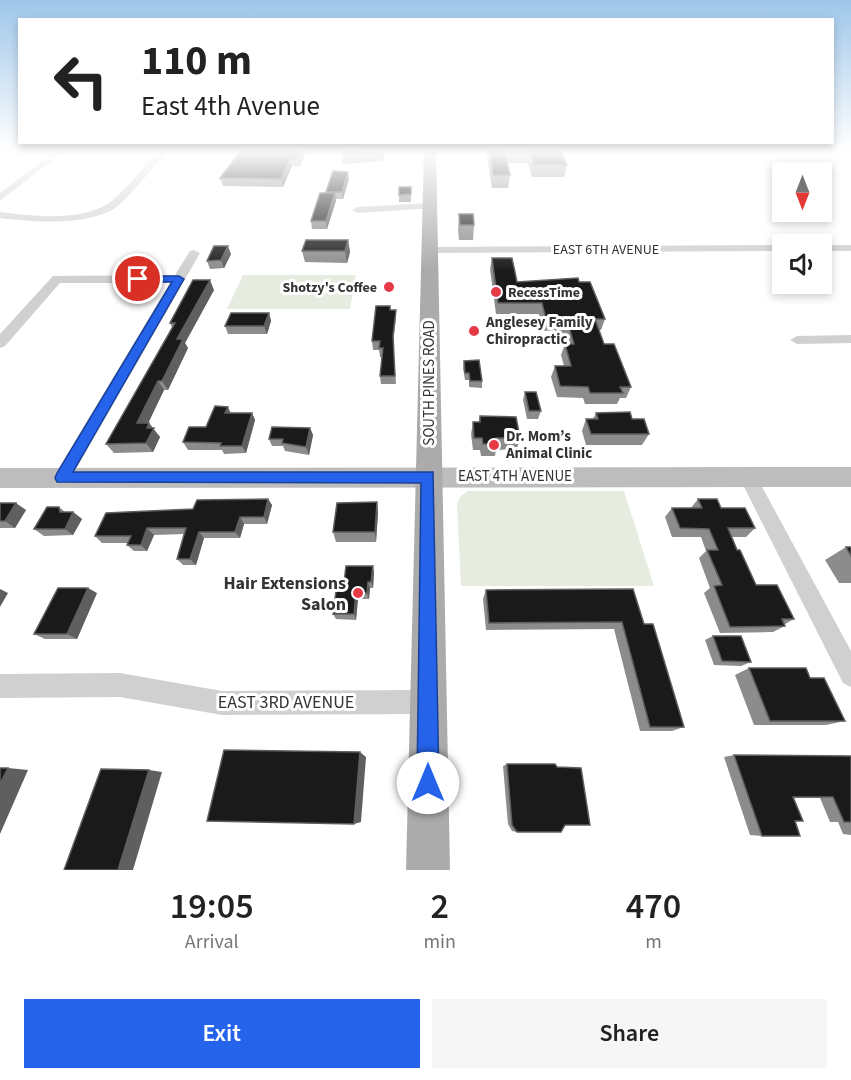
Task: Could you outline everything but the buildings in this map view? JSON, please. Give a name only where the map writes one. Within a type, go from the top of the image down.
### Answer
[{"type":"main road","name":"SOUTH PINES ROAD","points":[[428,870],[430,190]]},
{"type":"street","points":[[0,215],[83,216],[97,213],[114,204],[127,190]]},
{"type":"street","points":[[357,210],[430,206]]},
{"type":"street","name":"EAST 6TH AVENUE","points":[[430,250],[772,248]]},
{"type":"street","points":[[832,248],[851,248]]},
{"type":"street","points":[[838,248],[851,260]]},
{"type":"street","points":[[62,478],[194,254]]},
{"type":"street","points":[[0,343],[57,279],[179,279]]},
{"type":"street","points":[[797,340],[851,339]]},
{"type":"street","points":[[748,477],[851,675]]},
{"type":"street","name":"EAST 4TH AVENUE","points":[[0,478],[851,477]]},
{"type":"street","name":"EAST 3RD AVENUE","points":[[0,686],[120,685],[222,703],[429,702]]},
{"type":"shaded area","points":[[243,275],[356,275],[350,309],[227,309]]},
{"type":"shaded area","points":[[468,491],[624,491],[654,586],[461,586],[457,503]]},
{"type":"place","name":"Shotzy's Coffee","points":[[389,287]]},
{"type":"place","name":"RecessTime","points":[[496,292]]},
{"type":"place","name":"Anglesey Family Chiropractic","points":[[474,331]]},
{"type":"place","name":"Dr. Mom’s Animal Clinic","points":[[494,445]]},
{"type":"place","name":"Hair Extensions Salon","points":[[358,593]]},
{"type":"route","points":[[138,279],[179,279],[62,478],[428,476],[428,783]]}]
